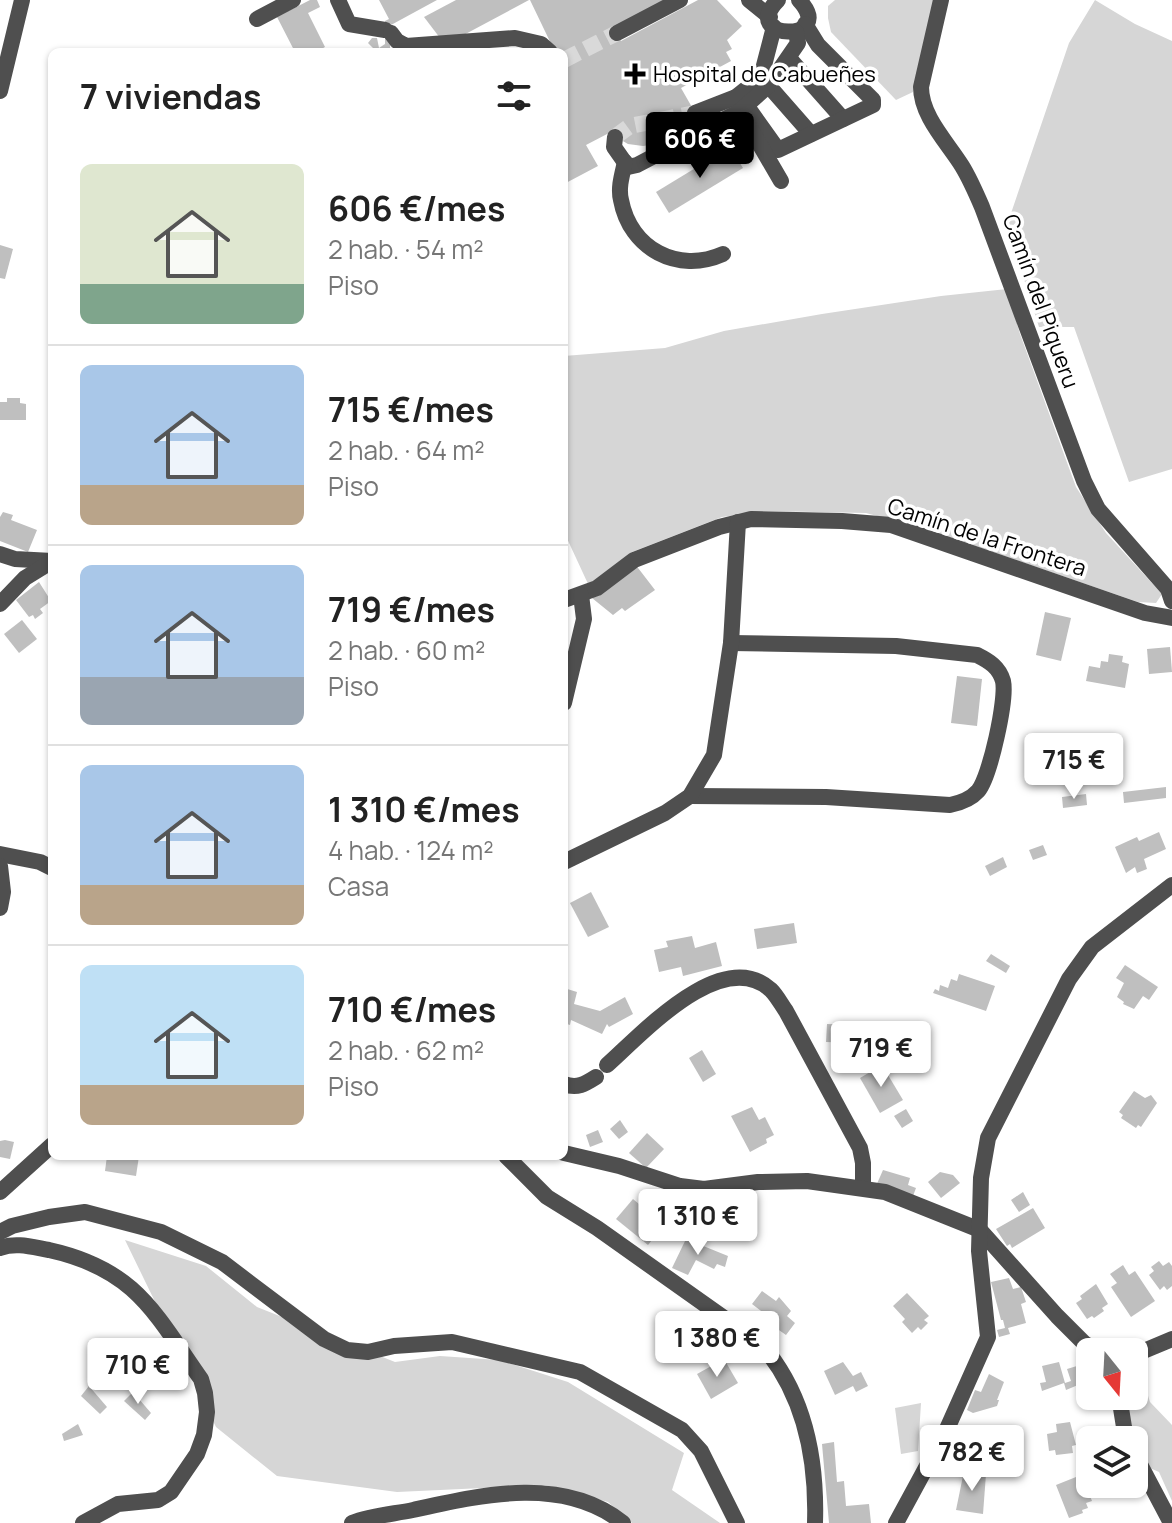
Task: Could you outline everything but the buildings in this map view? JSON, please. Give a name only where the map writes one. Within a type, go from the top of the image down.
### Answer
[{"type":"street","points":[[0,91],[22,0]]},
{"type":"street","points":[[257,19],[293,0]]},
{"type":"street","points":[[338,0],[349,24],[388,32],[406,46],[515,38],[546,48]]},
{"type":"street","points":[[617,33],[680,0]]},
{"type":"street","points":[[749,0],[784,33],[817,0]]},
{"type":"street","points":[[778,0],[772,7],[765,81],[811,134]]},
{"type":"street","name":"Camín del Piqueru","points":[[941,0],[921,87],[925,110],[964,170],[982,207],[1088,490],[1098,509],[1168,589],[1172,601]]},
{"type":"street","points":[[615,137],[614,147],[628,167],[637,165],[741,104],[789,58],[798,43],[802,18]]},
{"type":"street","points":[[741,104],[778,150],[873,105],[873,100],[818,45],[802,18]]},
{"type":"street","points":[[789,58],[843,119]]},
{"type":"street","points":[[695,113],[741,104]]},
{"type":"street","points":[[741,104],[781,181]]},
{"type":"street","points":[[625,162],[620,199],[633,230],[646,244],[661,255],[691,263],[708,261],[723,254]]},
{"type":"street","name":"Camín de la Frontera","points":[[568,599],[597,588],[634,560],[719,527],[751,519],[891,525],[1145,613],[1172,618]]},
{"type":"street","points":[[568,860],[665,813],[690,796],[714,755],[731,643],[738,522]]},
{"type":"street","points":[[0,554],[15,559],[48,562]]},
{"type":"street","points":[[0,604],[25,578],[48,564]]},
{"type":"street","points":[[568,686],[584,619],[581,595]]},
{"type":"street","points":[[690,796],[826,797],[950,805],[964,802],[975,795],[989,770],[1004,690],[1000,674],[988,660],[977,655],[896,646],[731,643]]},
{"type":"street","points":[[0,854],[48,866]]},
{"type":"street","points":[[0,866],[3,892],[0,908]]},
{"type":"street","points":[[896,1523],[947,1429],[988,1337],[980,1276],[980,1230],[981,1178],[988,1138],[1069,979],[1092,947],[1172,885]]},
{"type":"street","points":[[568,1086],[582,1086],[668,1010],[699,989],[736,978],[747,979],[771,990],[786,1011],[860,1148],[863,1188]]},
{"type":"street","points":[[0,1192],[48,1149]]},
{"type":"street","points":[[568,1154],[619,1166],[680,1186],[704,1189],[758,1182],[807,1181],[885,1192],[980,1230],[1079,1338]]},
{"type":"street","points":[[510,1160],[547,1197],[597,1228],[762,1345],[778,1364],[800,1406],[814,1461],[815,1523]]},
{"type":"street","points":[[0,1232],[49,1217],[85,1212],[161,1232],[222,1262],[324,1339],[347,1350],[368,1352],[394,1346],[452,1342],[580,1372],[682,1430],[701,1451],[737,1523]]},
{"type":"street","points":[[0,1248],[26,1245],[67,1254],[100,1267],[128,1285],[151,1306],[201,1379],[205,1393],[204,1435],[197,1454],[171,1492],[158,1500],[118,1504],[83,1523]]},
{"type":"street","points":[[1148,1349],[1172,1339]]},
{"type":"street","points":[[1148,1479],[1171,1523]]},
{"type":"street","points":[[352,1523],[480,1496],[546,1492],[606,1509],[623,1523]]},
{"type":"shaded area","points":[[835,0],[938,0],[913,92],[896,100],[831,32],[828,6]]},
{"type":"shaded area","points":[[1095,0],[1172,41],[1172,469],[1129,482],[1074,327],[1039,327],[1007,225],[1069,43]]},
{"type":"shaded area","points":[[1007,289],[1020,334],[1076,487],[1106,533],[1162,594],[1156,603],[1138,602],[929,530],[866,513],[764,511],[722,517],[632,552],[589,586],[568,541],[568,356],[665,348],[724,331],[941,296]]},
{"type":"shaded area","points":[[125,1240],[206,1266],[257,1307],[395,1362],[440,1356],[499,1360],[568,1382],[684,1453],[672,1490],[720,1523],[632,1523],[608,1502],[545,1485],[397,1492],[277,1476],[216,1427]]},
{"type":"shaded area","points":[[1148,1396],[1150,1402],[1172,1425],[1172,1501],[1159,1472],[1148,1467],[1148,1426],[1129,1426],[1126,1410],[1148,1410]]},
{"type":"shaded area","points":[[921,1403],[918,1451],[901,1454],[895,1408]]},
{"type":"tunnel","points":[[568,58],[617,33]]},
{"type":"tunnel","points":[[615,137],[630,126],[695,113]]},
{"type":"place","name":"Hospital de Cabueñes","points":[[635,74]]}]
